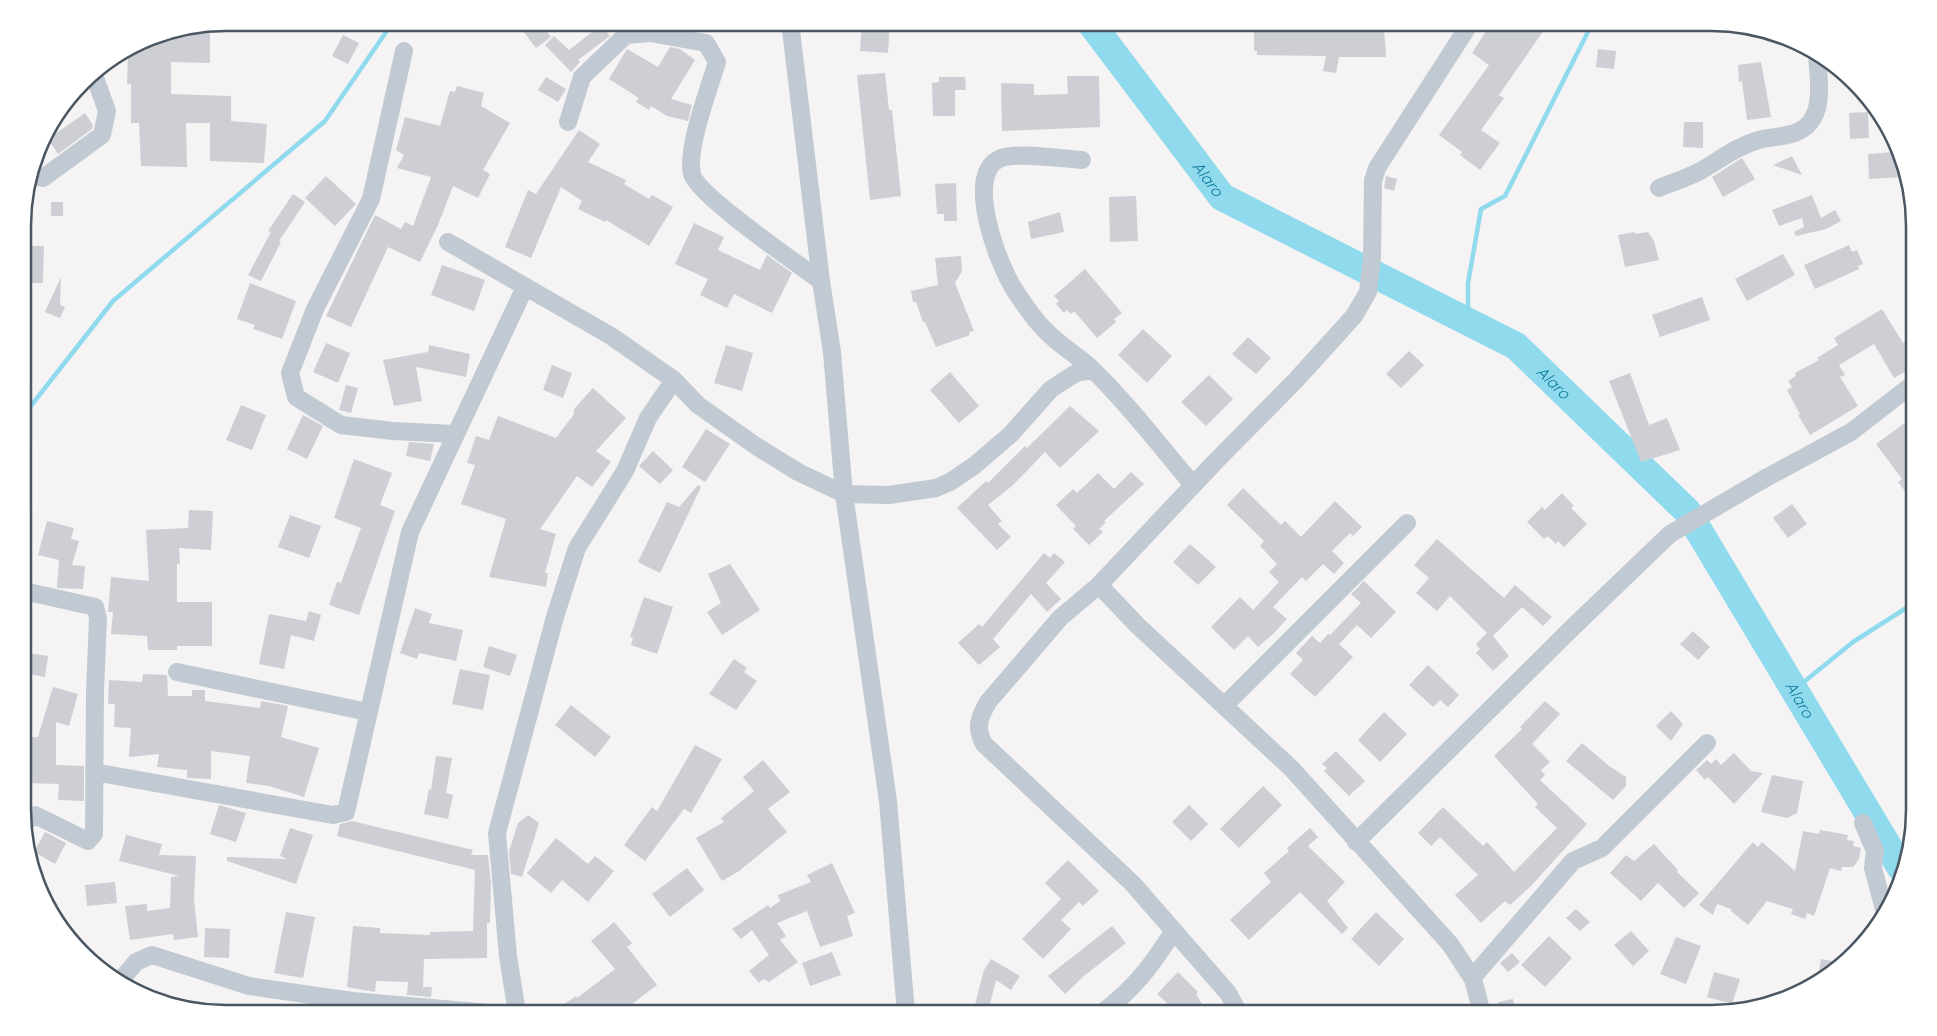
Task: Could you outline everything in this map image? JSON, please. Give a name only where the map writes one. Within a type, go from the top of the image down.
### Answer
[{"type":"street","points":[[791,31],[821,281],[832,352],[844,494],[888,801],[905,1005]]},
{"type":"street","points":[[1235,1005],[1228,993],[1133,884],[984,744],[979,734],[979,718],[988,702],[1060,618],[1099,584],[1296,380],[1354,316],[1368,292],[1372,257],[1373,181],[1377,168],[1465,31]]},
{"type":"street","points":[[568,122],[582,77],[626,35],[650,33],[706,43],[716,62],[692,149],[692,175],[708,196],[821,281]]},
{"type":"street","points":[[404,51],[371,199],[315,309],[290,373],[296,397],[341,425],[392,431],[454,434]]},
{"type":"street","points":[[1659,188],[1700,171],[1725,154],[1741,147],[1759,140],[1799,133],[1812,120],[1819,107],[1818,63]]},
{"type":"street","points":[[38,177],[43,178],[102,135],[107,111],[96,81]]},
{"type":"street","points":[[1082,160],[1031,156],[1001,158],[994,162],[988,171],[983,203],[988,225],[1013,288],[1046,331],[1093,370],[1193,485]]},
{"type":"street","points":[[448,242],[611,336],[674,380],[698,405],[756,446],[798,472],[844,494],[889,495],[936,488],[950,482],[975,465],[1011,434],[1051,389],[1076,373],[1093,370]]},
{"type":"street","points":[[94,772],[333,815],[346,812],[410,532],[454,434],[525,287]]},
{"type":"street","points":[[513,1005],[497,833],[555,617],[577,548],[625,471],[648,418],[674,380]]},
{"type":"street","points":[[1356,842],[1571,628],[1670,534],[1764,478],[1851,432],[1906,389]]},
{"type":"street","points":[[1224,706],[1407,523]]},
{"type":"street","points":[[1099,584],[1137,625],[1291,768],[1450,944],[1472,978],[1480,1005]]},
{"type":"street","points":[[31,593],[95,607],[98,618],[94,834],[88,841],[32,817]]},
{"type":"street","points":[[177,672],[368,712]]},
{"type":"street","points":[[1472,978],[1573,861],[1602,848],[1707,743]]},
{"type":"street","points":[[1863,823],[1875,851],[1873,868],[1882,903]]},
{"type":"street","points":[[1112,1005],[1127,993],[1145,974],[1174,930]]},
{"type":"street","points":[[122,974],[136,962],[152,955],[249,986],[352,1001],[397,1005]]},
{"type":"building","points":[[523,31],[547,31],[551,37],[536,48]]},
{"type":"building","points":[[593,31],[606,31],[610,36],[578,60],[580,62],[571,72],[545,45],[554,36],[569,50]]},
{"type":"building","points":[[861,31],[889,31],[888,53],[860,51]]},
{"type":"building","points":[[1254,31],[1384,31],[1386,57],[1339,57],[1336,73],[1323,71],[1326,56],[1257,55],[1257,51],[1254,51]]},
{"type":"building","points":[[1486,31],[1543,31],[1499,95],[1504,98],[1481,130],[1500,143],[1480,170],[1460,155],[1462,152],[1439,135],[1489,65],[1472,53]]},
{"type":"building","points":[[210,32],[210,63],[171,62],[171,94],[231,96],[231,121],[267,124],[264,163],[210,161],[210,123],[186,123],[187,167],[141,166],[139,123],[131,123],[131,84],[127,84],[129,57],[151,46],[176,38]]},
{"type":"building","points":[[343,35],[359,43],[348,64],[332,56]]},
{"type":"building","points":[[670,47],[680,49],[695,60],[671,99],[692,105],[688,121],[667,116],[651,106],[649,110],[636,102],[639,98],[609,79],[627,49],[658,67]]},
{"type":"building","points":[[1598,49],[1616,51],[1614,69],[1596,67]]},
{"type":"building","points":[[1761,62],[1771,117],[1747,120],[1742,81],[1739,82],[1738,65]]},
{"type":"building","points":[[885,73],[889,110],[892,110],[901,196],[870,200],[857,75]]},
{"type":"building","points":[[1067,76],[1099,76],[1100,127],[1002,131],[1001,83],[1034,84],[1034,95],[1068,94]]},
{"type":"building","points":[[546,77],[566,89],[558,102],[538,90]]},
{"type":"building","points":[[939,77],[965,77],[966,90],[955,90],[955,116],[933,116],[932,83],[939,82]]},
{"type":"building","points":[[457,86],[484,93],[481,106],[510,123],[483,170],[490,174],[478,198],[453,186],[438,225],[420,262],[388,247],[351,327],[326,316],[375,215],[401,229],[405,222],[413,226],[431,177],[397,168],[404,155],[396,150],[405,117],[440,126],[450,91],[455,92]]},
{"type":"building","points":[[1868,112],[1869,138],[1850,139],[1849,113]]},
{"type":"building","points":[[85,113],[93,125],[92,129],[58,154],[50,142],[54,135]]},
{"type":"building","points":[[1684,122],[1703,122],[1703,148],[1683,147]]},
{"type":"building","points":[[579,130],[600,144],[588,162],[626,180],[624,184],[649,199],[652,195],[673,207],[649,246],[606,220],[605,222],[578,209],[582,201],[561,187],[531,258],[505,247],[528,190],[536,194]]},
{"type":"building","points":[[1891,152],[1899,177],[1869,179],[1868,154]]},
{"type":"building","points":[[1792,156],[1802,175],[1773,165]]},
{"type":"building","points":[[1742,158],[1755,179],[1723,197],[1712,177]]},
{"type":"building","points":[[326,176],[356,204],[335,226],[305,198]]},
{"type":"building","points":[[1386,176],[1397,179],[1394,191],[1384,188]]},
{"type":"building","points":[[956,183],[957,221],[944,221],[944,214],[937,214],[935,184]]},
{"type":"building","points":[[293,194],[305,202],[279,241],[281,242],[261,281],[248,275],[271,232],[268,231]]},
{"type":"building","points":[[1812,195],[1821,218],[1835,210],[1841,221],[1826,229],[1796,236],[1794,232],[1804,227],[1802,218],[1779,226],[1772,210]]},
{"type":"building","points":[[1136,196],[1138,241],[1110,242],[1109,197]]},
{"type":"building","points":[[51,202],[63,202],[63,216],[51,216]]},
{"type":"building","points":[[1060,212],[1064,232],[1031,239],[1028,222]]},
{"type":"building","points":[[694,223],[724,237],[718,250],[760,270],[767,255],[792,273],[772,313],[734,294],[727,308],[700,295],[708,279],[675,264]]},
{"type":"building","points":[[1635,232],[1635,234],[1648,232],[1654,241],[1659,260],[1625,267],[1618,235]]},
{"type":"building","points":[[1849,245],[1852,252],[1857,250],[1863,264],[1858,266],[1859,269],[1815,289],[1804,265]]},
{"type":"building","points":[[31,246],[44,246],[43,283],[31,283]]},
{"type":"building","points":[[1783,254],[1795,275],[1747,301],[1735,279]]},
{"type":"building","points":[[961,256],[962,271],[955,283],[974,331],[969,332],[970,335],[936,347],[925,322],[923,322],[916,302],[913,302],[911,291],[938,285],[935,258]]},
{"type":"building","points":[[442,265],[485,280],[474,311],[431,295]]},
{"type":"building","points":[[1085,269],[1122,313],[1114,319],[1116,322],[1097,338],[1074,311],[1071,314],[1067,310],[1064,313],[1056,304],[1059,301],[1054,296]]},
{"type":"building","points":[[61,277],[60,305],[65,307],[60,318],[45,312]]},
{"type":"building","points":[[250,283],[296,301],[282,339],[253,329],[255,325],[237,319]]},
{"type":"building","points":[[1702,297],[1710,320],[1660,337],[1652,315]]},
{"type":"building","points":[[1882,309],[1903,343],[1906,341],[1906,371],[1894,378],[1874,344],[1839,365],[1845,375],[1840,377],[1858,406],[1810,435],[1798,415],[1800,414],[1787,390],[1792,387],[1788,381],[1796,376],[1795,373],[1819,360],[1817,358],[1838,345],[1834,338]]},
{"type":"building","points":[[1143,329],[1172,356],[1147,383],[1118,355]]},
{"type":"building","points":[[1248,337],[1271,358],[1256,374],[1232,354]]},
{"type":"building","points":[[326,343],[350,353],[338,383],[313,372]]},
{"type":"building","points":[[429,345],[470,354],[466,377],[416,367],[422,401],[394,406],[383,360],[428,352]]},
{"type":"building","points":[[726,345],[753,353],[742,391],[714,383]]},
{"type":"building","points":[[1409,351],[1424,365],[1401,388],[1386,374]]},
{"type":"building","points":[[552,365],[572,373],[563,398],[543,390]]},
{"type":"building","points":[[950,372],[979,406],[959,423],[930,390]]},
{"type":"building","points":[[1630,373],[1649,425],[1667,418],[1680,450],[1641,462],[1609,381]]},
{"type":"building","points":[[1209,375],[1233,399],[1206,426],[1181,402]]},
{"type":"building","points":[[346,385],[358,388],[351,413],[339,410]]},
{"type":"building","points":[[593,388],[626,418],[596,451],[611,462],[592,487],[577,476],[540,529],[556,534],[545,573],[548,573],[546,587],[489,577],[506,519],[461,504],[475,465],[467,463],[476,436],[489,440],[498,416],[556,438],[574,414],[574,409]]},
{"type":"building","points":[[241,405],[266,415],[252,450],[226,440]]},
{"type":"building","points":[[1070,406],[1099,431],[1060,468],[1045,452],[1012,486],[988,505],[1002,521],[998,524],[1011,537],[997,550],[957,508],[986,481],[988,483],[1025,446],[1027,448]]},
{"type":"building","points":[[303,415],[323,426],[307,459],[287,449]]},
{"type":"building","points":[[1906,422],[1906,492],[1898,482],[1902,479],[1876,444]]},
{"type":"building","points":[[706,429],[730,444],[705,482],[682,467]]},
{"type":"building","points":[[409,442],[434,444],[430,461],[406,456]]},
{"type":"building","points":[[653,451],[673,470],[660,484],[639,466]]},
{"type":"building","points":[[354,459],[392,473],[380,505],[395,511],[359,615],[329,605],[337,582],[341,583],[361,528],[334,518]]},
{"type":"building","points":[[1131,472],[1144,484],[1104,521],[1106,522],[1099,529],[1103,532],[1089,545],[1073,529],[1076,526],[1056,505],[1073,489],[1077,493],[1098,473],[1114,489]]},
{"type":"building","points":[[698,485],[701,487],[660,573],[638,562],[667,502],[679,507]]},
{"type":"building","points":[[1243,488],[1281,525],[1285,521],[1301,537],[1335,501],[1362,527],[1353,536],[1350,533],[1332,551],[1344,563],[1334,574],[1323,564],[1306,581],[1302,577],[1273,607],[1287,619],[1274,633],[1258,647],[1248,636],[1234,650],[1211,627],[1240,597],[1253,610],[1279,582],[1269,572],[1277,564],[1260,546],[1264,541],[1227,505]]},
{"type":"building","points":[[1562,493],[1574,506],[1571,508],[1587,524],[1564,547],[1558,541],[1556,544],[1548,536],[1544,539],[1527,522],[1542,507],[1545,510]]},
{"type":"building","points":[[1792,504],[1807,524],[1788,538],[1773,518]]},
{"type":"building","points":[[189,510],[213,511],[211,550],[179,548],[180,564],[177,564],[177,602],[212,602],[212,646],[177,646],[177,650],[148,650],[147,636],[111,634],[113,612],[108,612],[111,577],[149,581],[146,530],[188,528]]},
{"type":"building","points":[[290,515],[321,526],[309,558],[278,547]]},
{"type":"building","points":[[47,521],[74,528],[71,539],[79,541],[72,565],[85,566],[83,589],[57,588],[59,560],[38,555]]},
{"type":"building","points":[[1437,539],[1504,598],[1515,585],[1552,617],[1543,626],[1522,607],[1493,636],[1509,656],[1493,671],[1476,653],[1480,649],[1476,644],[1487,633],[1450,596],[1437,611],[1416,593],[1429,578],[1414,565]]},
{"type":"building","points":[[1190,544],[1216,567],[1198,585],[1173,562]]},
{"type":"building","points":[[1044,553],[1050,558],[1054,553],[1065,562],[1046,583],[1061,599],[1047,612],[1031,594],[993,639],[1000,647],[979,665],[958,643],[979,624],[982,627]]},
{"type":"building","points":[[730,564],[760,610],[722,635],[707,612],[721,603],[708,574]]},
{"type":"building","points":[[1364,581],[1396,612],[1371,638],[1357,625],[1339,644],[1353,657],[1315,697],[1290,674],[1303,660],[1296,653],[1312,636],[1320,643],[1361,603],[1351,594]]},
{"type":"building","points":[[644,597],[673,607],[657,654],[631,645],[633,638],[630,637]]},
{"type":"building","points":[[415,608],[432,614],[429,623],[463,630],[456,661],[419,653],[417,659],[400,653]]},
{"type":"building","points":[[309,611],[321,615],[314,641],[291,635],[284,669],[259,664],[269,614],[306,621]]},
{"type":"building","points":[[1693,631],[1710,647],[1698,660],[1680,644]]},
{"type":"building","points":[[489,646],[517,655],[510,676],[483,667]]},
{"type":"building","points":[[31,653],[48,656],[45,677],[31,674]]},
{"type":"building","points":[[734,659],[747,668],[744,672],[757,681],[736,710],[709,694]]},
{"type":"building","points":[[1428,665],[1459,695],[1448,707],[1440,700],[1433,707],[1409,685]]},
{"type":"building","points":[[460,669],[490,675],[483,710],[452,704]]},
{"type":"building","points":[[143,674],[167,675],[168,696],[192,696],[192,690],[205,690],[205,701],[260,708],[261,701],[288,706],[281,737],[319,748],[304,797],[269,786],[246,783],[250,756],[211,751],[211,779],[187,778],[187,770],[157,767],[159,754],[129,757],[131,728],[114,727],[115,704],[108,704],[109,680],[142,682]]},
{"type":"building","points":[[53,687],[78,694],[69,726],[56,722],[56,765],[84,766],[84,801],[58,800],[59,784],[31,783],[31,737],[38,737]]},
{"type":"building","points":[[1545,701],[1560,714],[1532,744],[1550,762],[1541,770],[1545,775],[1540,780],[1587,824],[1532,885],[1510,905],[1505,901],[1481,923],[1455,895],[1478,875],[1440,837],[1431,846],[1418,833],[1443,807],[1483,846],[1487,842],[1514,872],[1557,828],[1535,807],[1538,804],[1494,756],[1522,729],[1520,727]]},
{"type":"building","points":[[571,705],[611,737],[595,757],[555,725]]},
{"type":"building","points":[[1671,711],[1683,724],[1671,741],[1656,726]]},
{"type":"building","points":[[1384,712],[1407,734],[1380,762],[1358,740]]},
{"type":"building","points":[[1582,743],[1609,766],[1626,777],[1626,786],[1613,800],[1566,761]]},
{"type":"building","points":[[695,745],[722,759],[691,813],[684,809],[645,861],[624,845],[652,807],[657,811]]},
{"type":"building","points":[[1336,751],[1365,781],[1349,796],[1324,771],[1327,768],[1322,764]]},
{"type":"building","points":[[1734,753],[1751,771],[1763,773],[1734,804],[1708,777],[1705,780],[1696,770],[1707,760],[1711,764],[1716,759],[1721,765]]},
{"type":"building","points":[[436,756],[452,758],[446,793],[453,795],[448,819],[424,814],[429,789],[431,790]]},
{"type":"building","points":[[763,760],[790,792],[768,809],[787,832],[739,871],[722,881],[696,838],[724,822],[721,818],[754,791],[743,777]]},
{"type":"building","points":[[1772,775],[1803,781],[1797,813],[1787,818],[1761,812]]},
{"type":"building","points":[[1263,786],[1282,805],[1239,848],[1220,829]]},
{"type":"building","points":[[219,805],[246,813],[236,842],[210,834]]},
{"type":"building","points":[[1189,805],[1208,824],[1191,841],[1172,822]]},
{"type":"building","points":[[528,815],[539,823],[522,877],[511,874],[509,851],[518,823]]},
{"type":"building","points":[[352,821],[473,850],[471,855],[488,855],[491,883],[490,923],[487,923],[487,958],[424,959],[423,987],[432,987],[431,997],[407,995],[408,982],[376,981],[375,992],[347,987],[353,926],[380,928],[380,933],[430,935],[430,932],[473,931],[475,870],[337,836],[340,824]]},
{"type":"building","points":[[290,828],[313,835],[296,884],[227,861],[227,857],[287,859],[280,856]]},
{"type":"building","points":[[1310,828],[1318,837],[1308,846],[1345,882],[1327,901],[1348,928],[1342,934],[1300,892],[1249,940],[1230,920],[1271,882],[1264,873],[1289,851],[1287,848]]},
{"type":"building","points":[[1820,830],[1848,835],[1847,840],[1854,841],[1853,846],[1861,848],[1859,859],[1853,867],[1842,867],[1841,871],[1830,868],[1814,916],[1807,913],[1805,919],[1791,914],[1793,909],[1767,901],[1748,925],[1731,909],[1717,904],[1713,915],[1699,905],[1753,842],[1758,847],[1762,842],[1795,871],[1803,831],[1819,834]]},
{"type":"building","points":[[45,832],[66,843],[55,864],[36,853],[35,850]]},
{"type":"building","points":[[126,835],[162,844],[159,855],[196,856],[194,899],[198,937],[174,940],[173,934],[130,940],[125,906],[147,904],[147,911],[170,908],[171,877],[179,876],[119,861]]},
{"type":"building","points":[[556,838],[588,864],[595,856],[614,871],[588,902],[562,880],[551,893],[527,873]]},
{"type":"building","points":[[1654,844],[1678,870],[1677,872],[1699,893],[1684,908],[1658,883],[1641,901],[1610,873],[1626,855],[1634,861]]},
{"type":"building","points":[[1068,860],[1099,891],[1083,906],[1079,902],[1061,920],[1071,929],[1043,959],[1022,939],[1061,899],[1045,883]]},
{"type":"building","points":[[832,863],[855,913],[847,916],[853,936],[820,947],[807,911],[777,923],[786,936],[780,940],[798,962],[769,982],[763,979],[759,983],[749,971],[769,955],[752,930],[741,939],[732,929],[768,905],[770,908],[780,901],[778,895],[811,882],[807,875]]},
{"type":"building","points":[[687,868],[704,890],[670,917],[652,894]]},
{"type":"building","points":[[115,882],[117,903],[87,906],[85,885]]},
{"type":"building","points":[[1576,909],[1590,922],[1580,931],[1566,918]]},
{"type":"building","points":[[286,912],[315,917],[303,978],[274,973]]},
{"type":"building","points":[[1376,912],[1404,939],[1379,966],[1351,939]]},
{"type":"building","points":[[614,922],[632,943],[627,947],[657,985],[631,1005],[563,1005],[576,996],[577,998],[615,969],[591,941]]},
{"type":"building","points":[[1112,926],[1126,943],[1084,976],[1065,994],[1048,976]]},
{"type":"building","points":[[205,928],[230,929],[229,958],[204,957]]},
{"type":"building","points":[[1631,931],[1649,951],[1633,966],[1614,945]]},
{"type":"building","points":[[1549,936],[1572,958],[1545,987],[1521,965]]},
{"type":"building","points":[[1676,937],[1701,946],[1686,984],[1660,974]]},
{"type":"building","points":[[832,952],[841,975],[810,986],[802,963]]},
{"type":"building","points":[[1512,953],[1520,962],[1508,972],[1500,963]]},
{"type":"building","points":[[991,959],[1020,976],[1011,990],[996,980],[990,1005],[975,1005],[984,970]]},
{"type":"building","points":[[1821,959],[1834,961],[1830,965],[1819,972]]},
{"type":"building","points":[[1178,972],[1198,992],[1196,994],[1202,1005],[1169,1005],[1157,994]]},
{"type":"building","points":[[1714,972],[1740,979],[1732,1003],[1707,997]]},
{"type":"building","points":[[1513,999],[1514,1005],[1499,1005],[1498,1002]]},
{"type":"waterway","points":[[31,406],[113,301],[325,121],[387,31]]},
{"type":"waterway","name":"Alaro","points":[[1097,31],[1222,197],[1516,346],[1687,511],[1898,863]]},
{"type":"waterway","points":[[1468,322],[1468,283],[1481,209],[1505,196],[1588,31]]},
{"type":"waterway","points":[[1794,690],[1853,642],[1906,608]]}]
